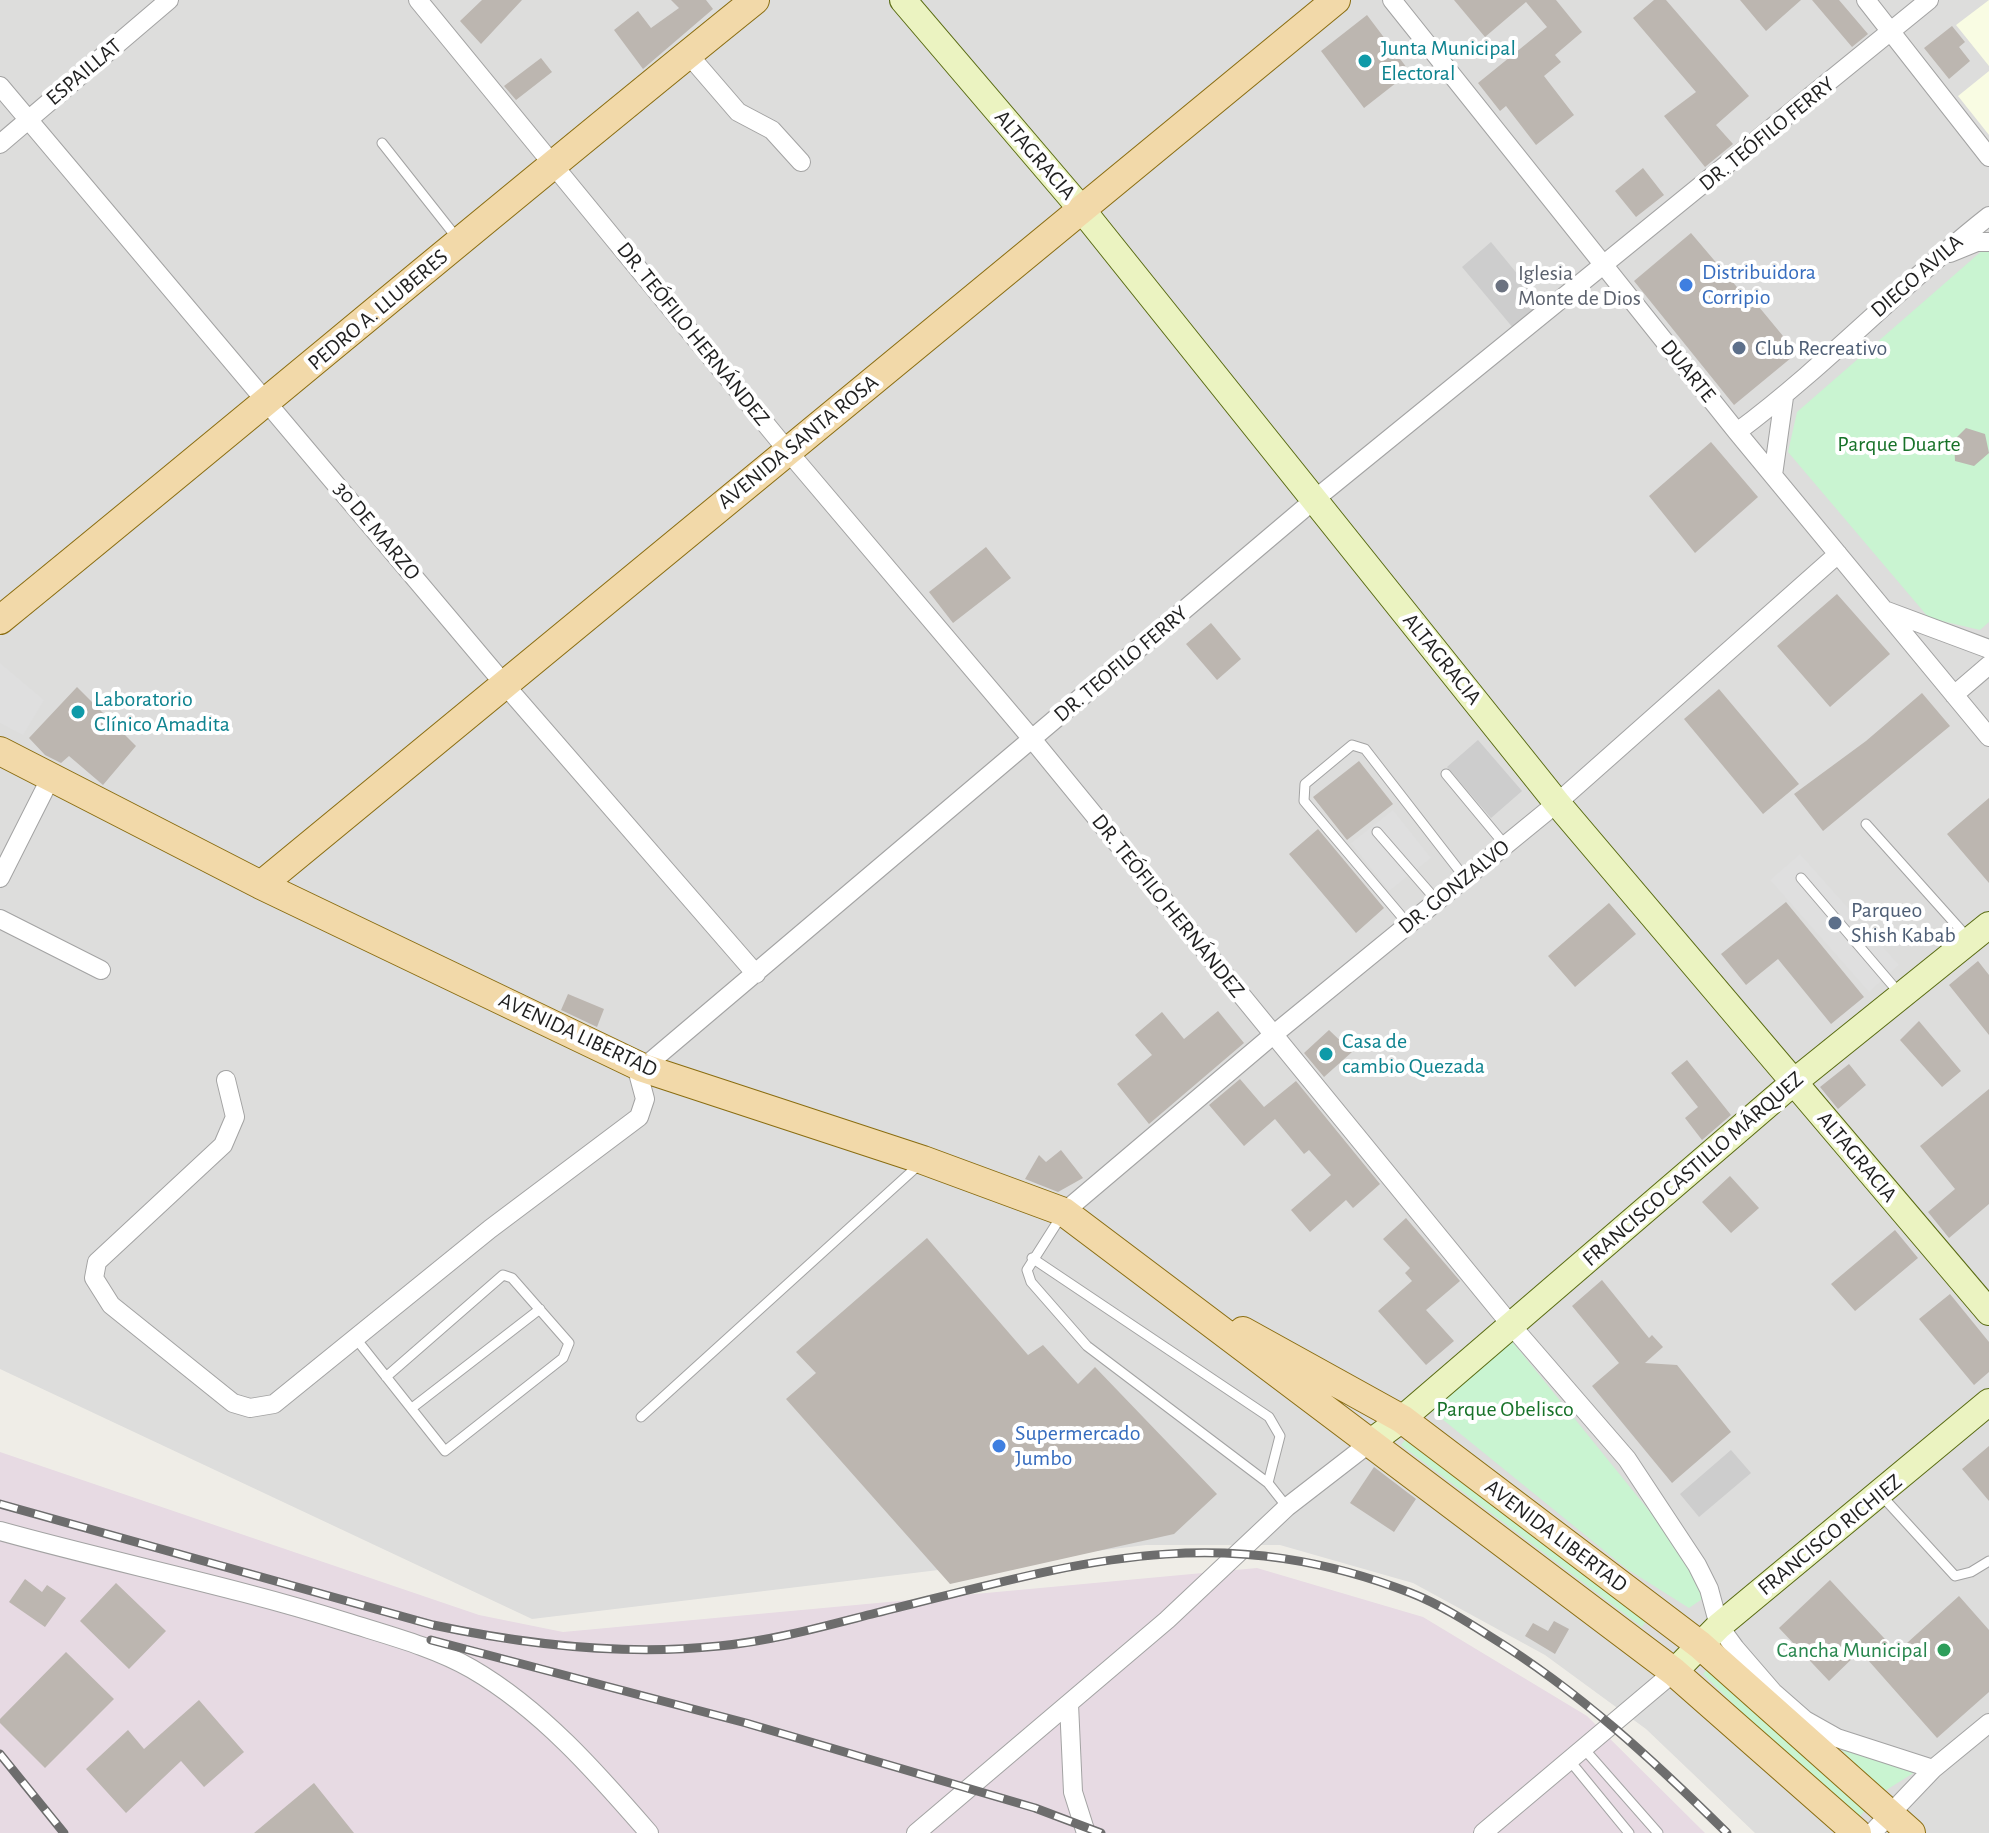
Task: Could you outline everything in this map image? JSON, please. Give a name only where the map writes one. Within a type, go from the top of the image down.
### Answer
[{"type":"main road","name":"PEDRO A. LLUBERES","points":[[0,620],[269,402],[552,163],[755,0]]},
{"type":"main road","name":"AVENIDA SANTA ROSA","points":[[261,885],[1336,0]]},
{"type":"main road","name":"AVENIDA LIBERTAD","points":[[0,751],[261,885],[643,1068],[923,1160],[1064,1212],[1674,1672],[1857,1833]]},
{"type":"main road","name":"AVENIDA LIBERTAD","points":[[1165,1289],[1402,1419],[1709,1636],[1881,1823],[1911,1833]]},
{"type":"street","name":"ESPAILLAT","points":[[0,144],[169,0]]},
{"type":"street","name":"DR. TEÓFILO HERNÁNDEZ","points":[[418,0],[787,450],[1032,739],[1511,1325],[1627,1459],[1697,1565],[1709,1589],[1709,1636],[1805,1720],[1837,1738],[1933,1769]]},
{"type":"street","name":"ALTAGRACIA","points":[[903,0],[1083,211],[1557,803],[1989,1312]]},
{"type":"street","name":"DUARTE","points":[[1392,0],[1737,432],[1989,737]]},
{"type":"street","points":[[1866,0],[1989,157]]},
{"type":"street","name":"DR. TEÓFILO FERRY","points":[[1605,267],[1929,0]]},
{"type":"street","points":[[688,54],[738,112],[772,130],[801,162]]},
{"type":"street","name":"30 DE MARZO","points":[[0,86],[505,685],[756,974]]},
{"type":"street","name":"DIEGO AVILA","points":[[1737,432],[1784,397],[1934,259],[1989,216]]},
{"type":"street","points":[[1934,259],[1977,242],[1989,242]]},
{"type":"street","name":"DR. TEOFILO FERRY","points":[[643,1068],[1314,500],[1605,267]]},
{"type":"street","points":[[1773,475],[1784,397]]},
{"type":"street","name":"DR. GONZALVO","points":[[1064,1212],[1273,1035],[1557,803],[1838,554]]},
{"type":"street","points":[[1884,610],[1989,649]]},
{"type":"street","points":[[1954,695],[1989,665]]},
{"type":"street","points":[[0,878],[51,777]]},
{"type":"street","points":[[0,919],[101,970]]},
{"type":"street","name":"FRANCISCO CASTILLO MÁRQUEZ","points":[[1371,1442],[1402,1419],[1794,1082],[1980,933]]},
{"type":"street","points":[[226,1080],[235,1117],[223,1145],[97,1262],[94,1278],[111,1305],[233,1403],[250,1408],[274,1404],[357,1340],[490,1229],[639,1117],[645,1102],[638,1074],[643,1068]]},
{"type":"street","name":"FRANCISCO RICHIEZ","points":[[1674,1672],[1709,1636],[1989,1402]]},
{"type":"street","points":[[916,1833],[1167,1620],[1287,1507],[1371,1442]]},
{"type":"street","points":[[0,1531],[316,1613],[391,1636],[470,1668],[526,1707],[601,1777],[649,1833]]},
{"type":"street","points":[[1483,1833],[1674,1672]]},
{"type":"street","points":[[1069,1704],[1073,1792],[1086,1833]]},
{"type":"street","points":[[1881,1823],[1933,1769],[1986,1731]]},
{"type":"lane","points":[[382,143],[460,241]]},
{"type":"lane","points":[[1408,924],[1304,801],[1305,784],[1352,745],[1365,749],[1465,878]]},
{"type":"lane","points":[[1446,774],[1505,845]]},
{"type":"lane","points":[[1866,824],[1980,933]]},
{"type":"lane","points":[[1377,832],[1437,901]]},
{"type":"lane","points":[[1801,878],[1902,997]]},
{"type":"lane","points":[[641,1417],[923,1160]]},
{"type":"lane","points":[[1064,1212],[1032,1258],[1027,1270],[1031,1282],[1087,1346],[1268,1483],[1287,1507]]},
{"type":"lane","points":[[1032,1258],[1269,1417],[1280,1436],[1268,1483]]},
{"type":"lane","points":[[357,1340],[386,1377],[412,1408],[445,1451],[563,1358],[569,1343],[512,1278],[503,1275],[386,1377]]},
{"type":"lane","points":[[412,1408],[540,1309]]},
{"type":"lane","points":[[1881,1495],[1955,1576],[1971,1572],[1989,1561]]},
{"type":"lane","points":[[1578,1756],[1629,1833]]},
{"type":"lane","points":[[1578,1756],[1658,1833]]},
{"type":"shaded area","points":[[0,0],[1989,0],[1989,1833],[1755,1833],[1646,1729],[1545,1655],[1413,1583],[1280,1545],[1146,1545],[532,1619],[0,1369]]},
{"type":"shaded area","points":[[1989,0],[1989,66],[1956,25]]},
{"type":"shaded area","points":[[1989,71],[1989,135],[1958,96]]},
{"type":"shaded area","name":"Iglesia Monte de Dios","points":[[1491,242],[1543,305],[1514,329],[1462,267]]},
{"type":"shaded area","points":[[0,663],[44,700],[23,735],[0,723]]},
{"type":"shaded area","points":[[1478,740],[1522,791],[1491,818],[1447,767]]},
{"type":"shaded area","points":[[1393,810],[1431,858],[1389,891],[1351,843]]},
{"type":"shaded area","name":"Parqueo Shish Kabab","points":[[1800,854],[1899,965],[1869,992],[1770,880]]},
{"type":"shaded area","points":[[1731,1450],[1751,1473],[1699,1517],[1680,1494]]},
{"type":"shaded area","points":[[0,1452],[479,1615],[563,1632],[1257,1568],[1423,1617],[1587,1716],[1705,1833],[0,1833]]},
{"type":"green space","name":"Parque Duarte","points":[[1984,249],[1989,250],[1989,622],[1980,630],[1929,618],[1788,452],[1797,412]]},
{"type":"green space","name":"Parque Obelisco","points":[[1511,1340],[1693,1565],[1705,1597],[1689,1608],[1627,1569],[1431,1410]]},
{"type":"green space","points":[[1418,1424],[1655,1607],[1642,1627],[1401,1445]]},
{"type":"green space","points":[[1718,1656],[1873,1801],[1854,1823],[1703,1674]]},
{"type":"green space","points":[[1836,1744],[1920,1769],[1883,1792]]},
{"type":"building","points":[[482,0],[522,0],[481,44],[460,21]]},
{"type":"building","points":[[671,0],[706,0],[713,9],[643,69],[614,30],[638,11],[651,28],[679,8]]},
{"type":"building","points":[[1454,0],[1556,0],[1582,32],[1555,55],[1561,62],[1544,76],[1574,115],[1536,145],[1506,106],[1500,111],[1478,83],[1547,27],[1526,2],[1485,37]]},
{"type":"building","points":[[1654,0],[1666,0],[1749,96],[1716,125],[1733,144],[1705,167],[1664,116],[1696,92],[1633,18]]},
{"type":"building","points":[[1740,0],[1801,0],[1766,31]]},
{"type":"building","points":[[1812,0],[1839,0],[1868,34],[1852,47]]},
{"type":"building","name":"Junta Municipal Electoral","points":[[1367,15],[1410,72],[1364,108],[1321,51]]},
{"type":"building","points":[[1952,26],[1965,42],[1959,47],[1970,61],[1949,79],[1924,48]]},
{"type":"building","points":[[541,58],[552,72],[516,100],[504,86]]},
{"type":"building","points":[[1643,168],[1664,195],[1636,217],[1615,191]]},
{"type":"building","points":[[1691,233],[1742,293],[1745,290],[1797,353],[1734,405],[1634,281]]},
{"type":"building","points":[[1966,428],[1985,434],[1989,453],[1974,466],[1955,461],[1954,440]]},
{"type":"building","points":[[1711,442],[1758,497],[1695,553],[1649,496]]},
{"type":"building","points":[[986,547],[1011,578],[953,623],[929,592]]},
{"type":"building","points":[[1837,594],[1890,654],[1830,707],[1777,646]]},
{"type":"building","points":[[1211,623],[1241,659],[1217,680],[1186,644]]},
{"type":"building","name":"Laboratorio Clínico Amadita","points":[[77,687],[136,746],[103,785],[69,756],[61,763],[45,755],[29,738]]},
{"type":"building","points":[[1719,689],[1799,784],[1763,814],[1684,719]]},
{"type":"building","points":[[1922,693],[1950,726],[1823,831],[1794,794],[1866,741]]},
{"type":"building","points":[[1359,761],[1393,804],[1347,840],[1313,797]]},
{"type":"building","points":[[1989,798],[1989,883],[1947,834]]},
{"type":"building","points":[[1318,829],[1384,908],[1356,933],[1289,854]]},
{"type":"building","points":[[1786,902],[1864,997],[1831,1024],[1778,959],[1746,985],[1721,954]]},
{"type":"building","points":[[1609,903],[1636,934],[1575,987],[1548,956]]},
{"type":"building","points":[[1978,961],[1989,975],[1989,1035],[1949,985]]},
{"type":"building","points":[[568,994],[604,1009],[597,1027],[561,1010]]},
{"type":"building","points":[[1218,1011],[1244,1043],[1149,1124],[1117,1084],[1152,1055],[1135,1035],[1162,1012],[1184,1039]]},
{"type":"building","points":[[1919,1021],[1961,1071],[1942,1087],[1900,1040]]},
{"type":"building","name":"Casa de cambio Quezada","points":[[1329,1030],[1352,1052],[1324,1077],[1304,1053]]},
{"type":"building","points":[[1687,1060],[1731,1115],[1702,1140],[1685,1118],[1698,1107],[1671,1073]]},
{"type":"building","points":[[1849,1064],[1866,1085],[1838,1109],[1820,1087]]},
{"type":"building","points":[[1240,1079],[1264,1107],[1296,1081],[1380,1184],[1353,1208],[1346,1200],[1310,1232],[1291,1210],[1331,1175],[1309,1150],[1304,1154],[1275,1119],[1244,1146],[1209,1105]]},
{"type":"building","points":[[1989,1089],[1989,1204],[1949,1238],[1928,1212],[1955,1189],[1920,1146]]},
{"type":"building","points":[[1061,1150],[1083,1178],[1058,1192],[1025,1179],[1039,1155],[1046,1162]]},
{"type":"building","points":[[1730,1176],[1759,1208],[1731,1233],[1702,1202]]},
{"type":"building","points":[[1406,1218],[1460,1281],[1426,1310],[1454,1341],[1426,1365],[1378,1311],[1412,1281],[1405,1273],[1410,1268],[1383,1239]]},
{"type":"building","points":[[1895,1230],[1918,1258],[1855,1311],[1831,1284]]},
{"type":"building","name":"Supermercado Jumbo","points":[[927,1238],[1028,1355],[1043,1345],[1078,1384],[1095,1367],[1217,1494],[1174,1534],[950,1584],[786,1399],[816,1373],[796,1352]]},
{"type":"building","points":[[1602,1280],[1649,1338],[1652,1335],[1663,1347],[1645,1363],[1677,1365],[1731,1432],[1672,1483],[1592,1386],[1619,1363],[1572,1306]]},
{"type":"building","points":[[1950,1294],[1989,1342],[1989,1372],[1974,1385],[1919,1319]]},
{"type":"building","points":[[1989,1446],[1989,1501],[1962,1469]]},
{"type":"building","points":[[1374,1467],[1416,1499],[1394,1532],[1350,1503]]},
{"type":"building","points":[[25,1579],[42,1592],[47,1585],[66,1598],[45,1627],[9,1602]]},
{"type":"building","name":"Cancha Municipal","points":[[1830,1580],[1897,1652],[1959,1596],[1989,1630],[1989,1692],[1937,1738],[1860,1651],[1829,1681],[1779,1628]]},
{"type":"building","points":[[116,1583],[166,1631],[129,1669],[80,1621]]},
{"type":"building","points":[[1554,1621],[1569,1629],[1555,1654],[1525,1636],[1533,1623],[1548,1631]]},
{"type":"building","points":[[66,1652],[114,1699],[45,1768],[0,1723],[0,1719]]},
{"type":"building","points":[[199,1700],[244,1752],[204,1787],[181,1761],[126,1813],[86,1769],[128,1730],[144,1749]]},
{"type":"building","points":[[314,1783],[354,1833],[254,1833]]},
{"type":"railway","points":[[0,1504],[433,1625],[539,1643],[611,1649],[683,1649],[759,1641],[1014,1579],[1142,1556],[1206,1553],[1271,1557],[1339,1570],[1411,1593],[1462,1619],[1524,1658],[1615,1728],[1727,1833]]},
{"type":"railway","points":[[431,1640],[746,1723],[1035,1808],[1101,1833]]},
{"type":"railway","points":[[0,1754],[64,1833]]},
{"type":"place","name":"Junta Municipal Electoral","points":[[1365,61]]},
{"type":"place","name":"Distribuidora Corripio","points":[[1686,285]]},
{"type":"place","name":"Iglesia Monte de Dios","points":[[1502,286]]},
{"type":"place","name":"Club Recreativo","points":[[1739,348]]},
{"type":"place","name":"Laboratorio Clínico Amadita","points":[[78,712]]},
{"type":"place","name":"Parqueo Shish Kabab","points":[[1835,923]]},
{"type":"place","name":"Casa de cambio Quezada","points":[[1326,1054]]},
{"type":"place","name":"Supermercado Jumbo","points":[[999,1446]]},
{"type":"place","name":"Cancha Municipal","points":[[1944,1650]]}]
